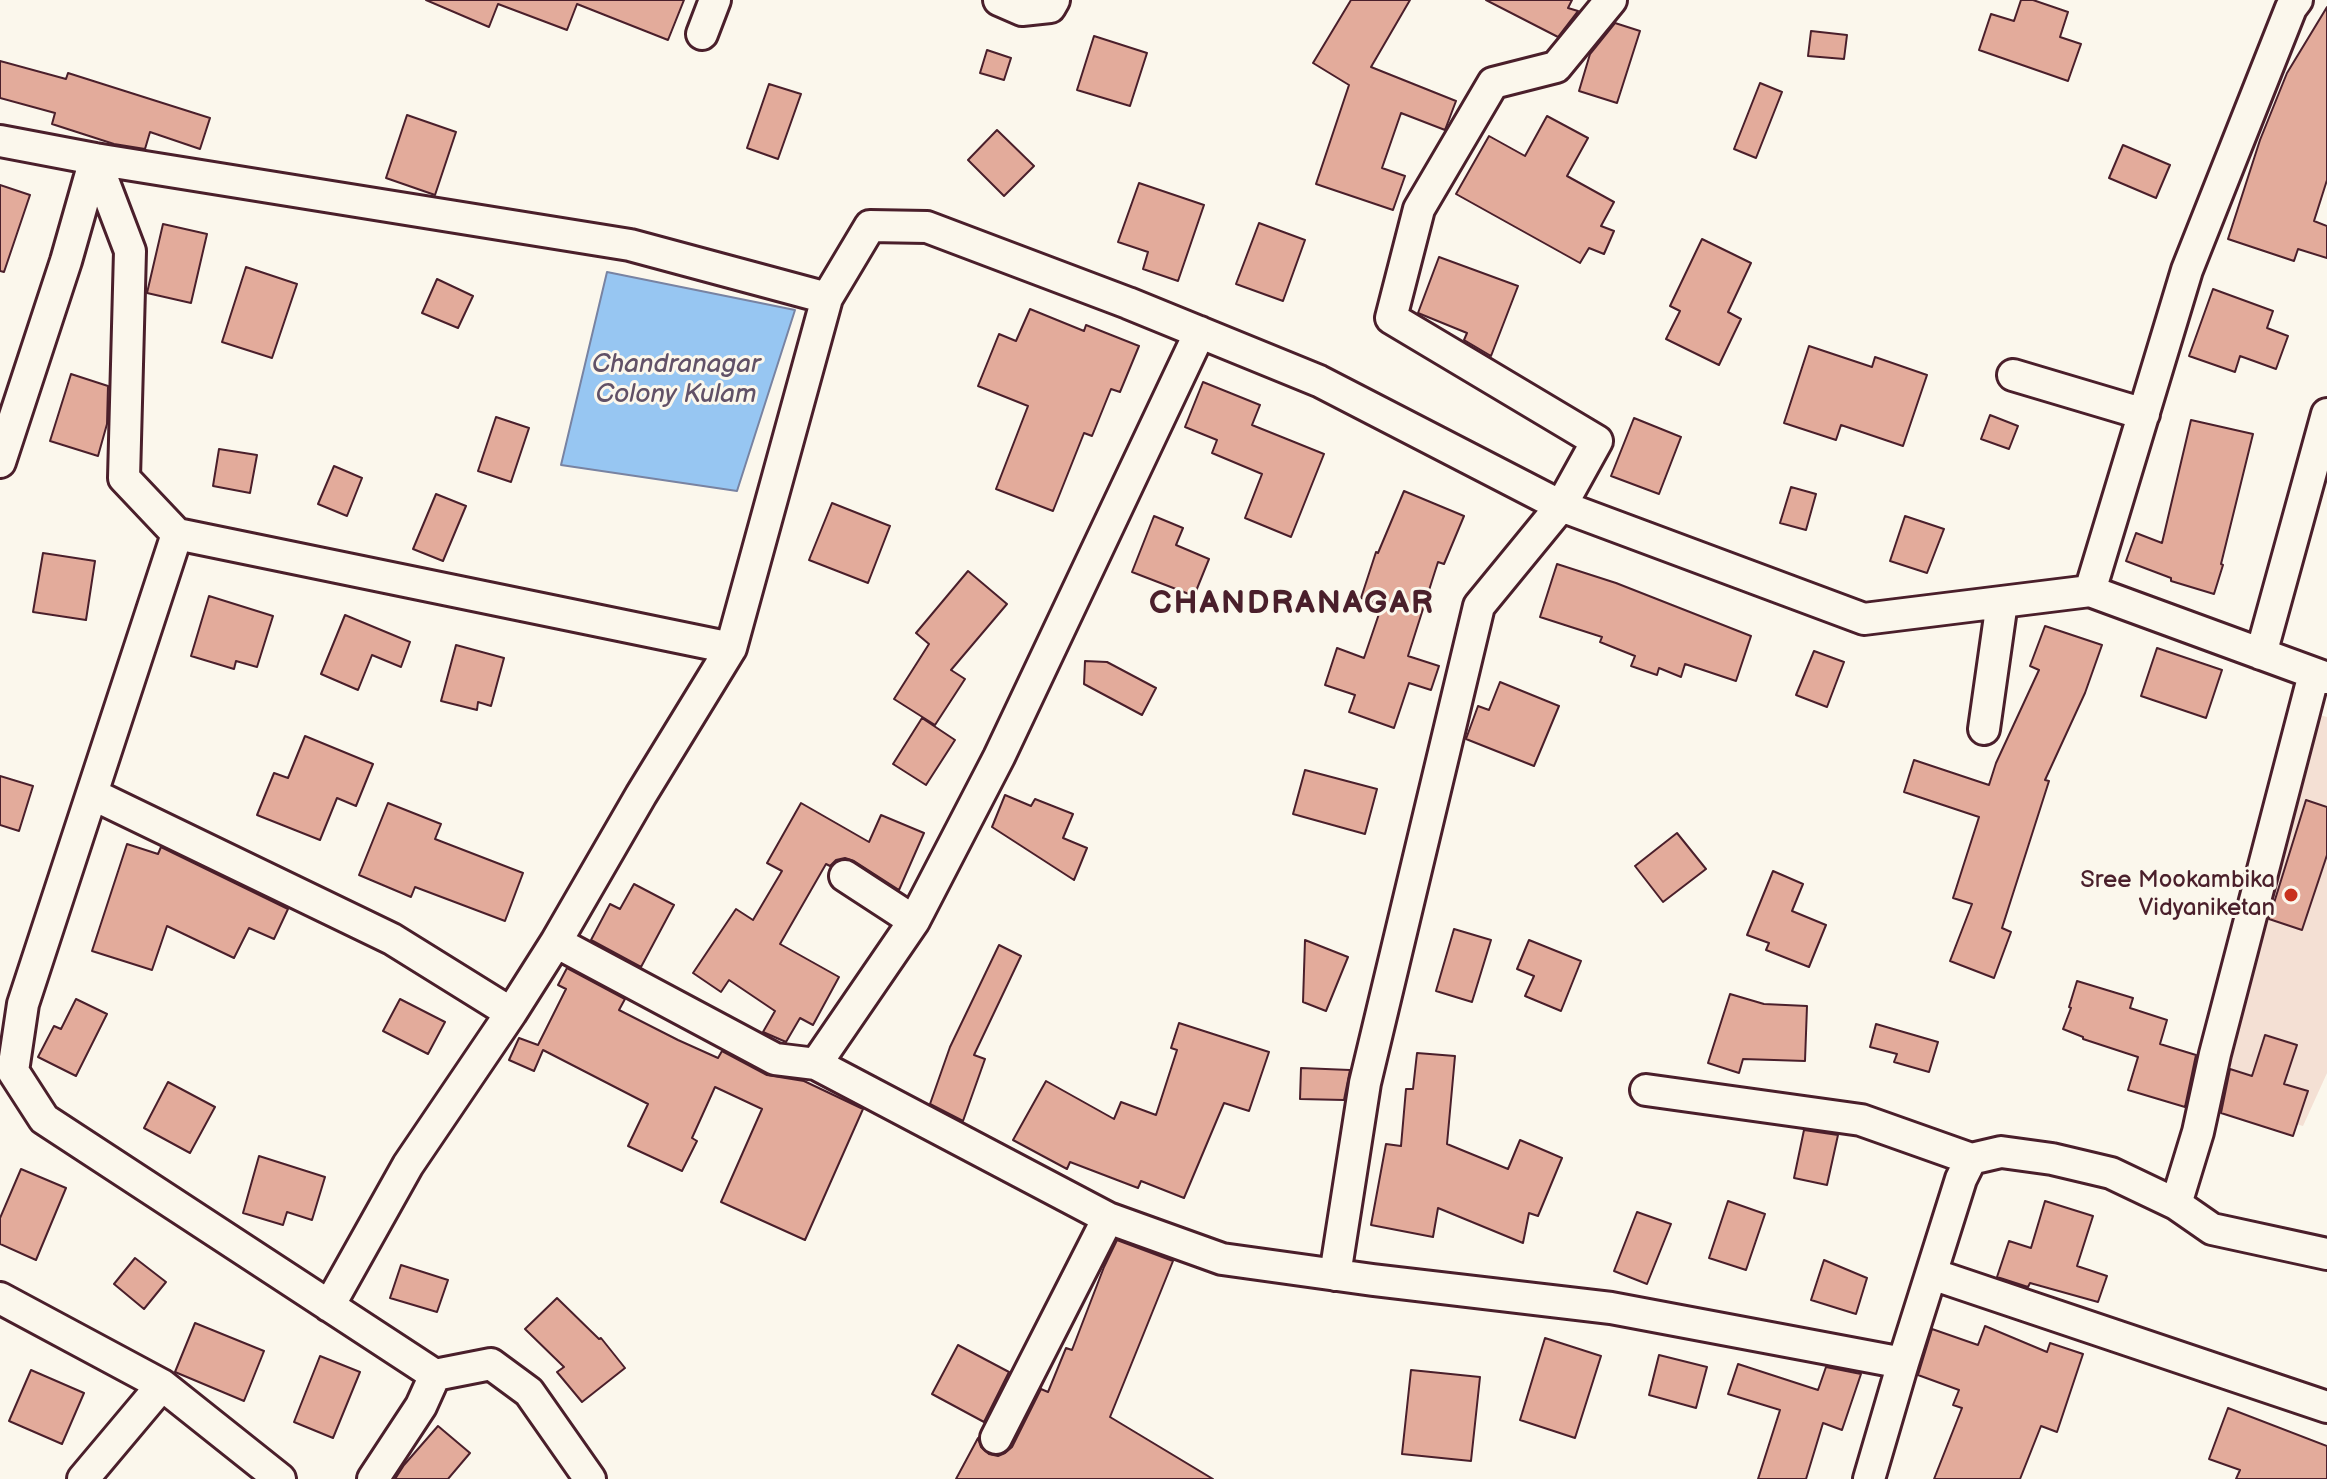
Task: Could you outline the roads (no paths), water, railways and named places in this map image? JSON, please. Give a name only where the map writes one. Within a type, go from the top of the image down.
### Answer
[{"type":"street","points":[[702,34],[715,0]]},
{"type":"street","points":[[999,0],[1022,10],[1050,7],[1054,0]]},
{"type":"street","points":[[1335,1275],[1365,1083],[1479,606],[1561,506],[1597,441],[1391,318],[1419,209],[1493,83],[1556,67],[1611,0]]},
{"type":"street","points":[[2090,591],[2187,270],[2291,8],[2297,0]]},
{"type":"street","points":[[0,141],[630,245],[827,298]]},
{"type":"street","points":[[0,462],[66,261],[95,159]]},
{"type":"street","points":[[95,159],[130,251],[124,478],[177,534],[731,648]]},
{"type":"street","points":[[329,1306],[408,1165],[556,942],[731,648],[827,298],[870,226],[927,227],[1200,332],[1319,381],[1561,506],[1864,619],[2090,591],[2321,676],[2176,1204]]},
{"type":"street","points":[[816,1064],[914,921],[999,757],[1200,332]]},
{"type":"street","points":[[2013,375],[2144,414]]},
{"type":"street","points":[[2261,654],[2327,414]]},
{"type":"street","points":[[177,534],[23,1004],[7,1081],[44,1119],[435,1375],[491,1364],[529,1392],[590,1479]]},
{"type":"street","points":[[1984,729],[2002,602]]},
{"type":"street","points":[[92,794],[392,939],[511,1013]]},
{"type":"street","points":[[845,876],[914,921]]},
{"type":"street","points":[[556,942],[775,1059],[816,1064],[1108,1218],[1222,1259],[1611,1308],[1903,1363]]},
{"type":"street","points":[[1646,1090],[1861,1120],[1971,1159],[2001,1152],[2052,1159],[2111,1173],[2176,1204],[2212,1229],[2327,1254]]},
{"type":"street","points":[[1869,1479],[1961,1179],[1971,1159]]},
{"type":"street","points":[[996,1438],[1108,1218]]},
{"type":"street","points":[[1932,1274],[2327,1407]]},
{"type":"street","points":[[0,1298],[162,1385],[280,1479]]},
{"type":"street","points":[[373,1479],[421,1406],[435,1375]]},
{"type":"street","points":[[83,1479],[162,1385]]},
{"type":"water","name":"Chandranagar Colony Kulam","points":[[607,272],[795,310],[737,491],[561,465]]},
{"type":"place","name":"Sree Mookambika Vidyaniketan","points":[[2291,895]]},
{"type":"district","name":"CHANDRANAGAR","points":[[1292,605]]}]
